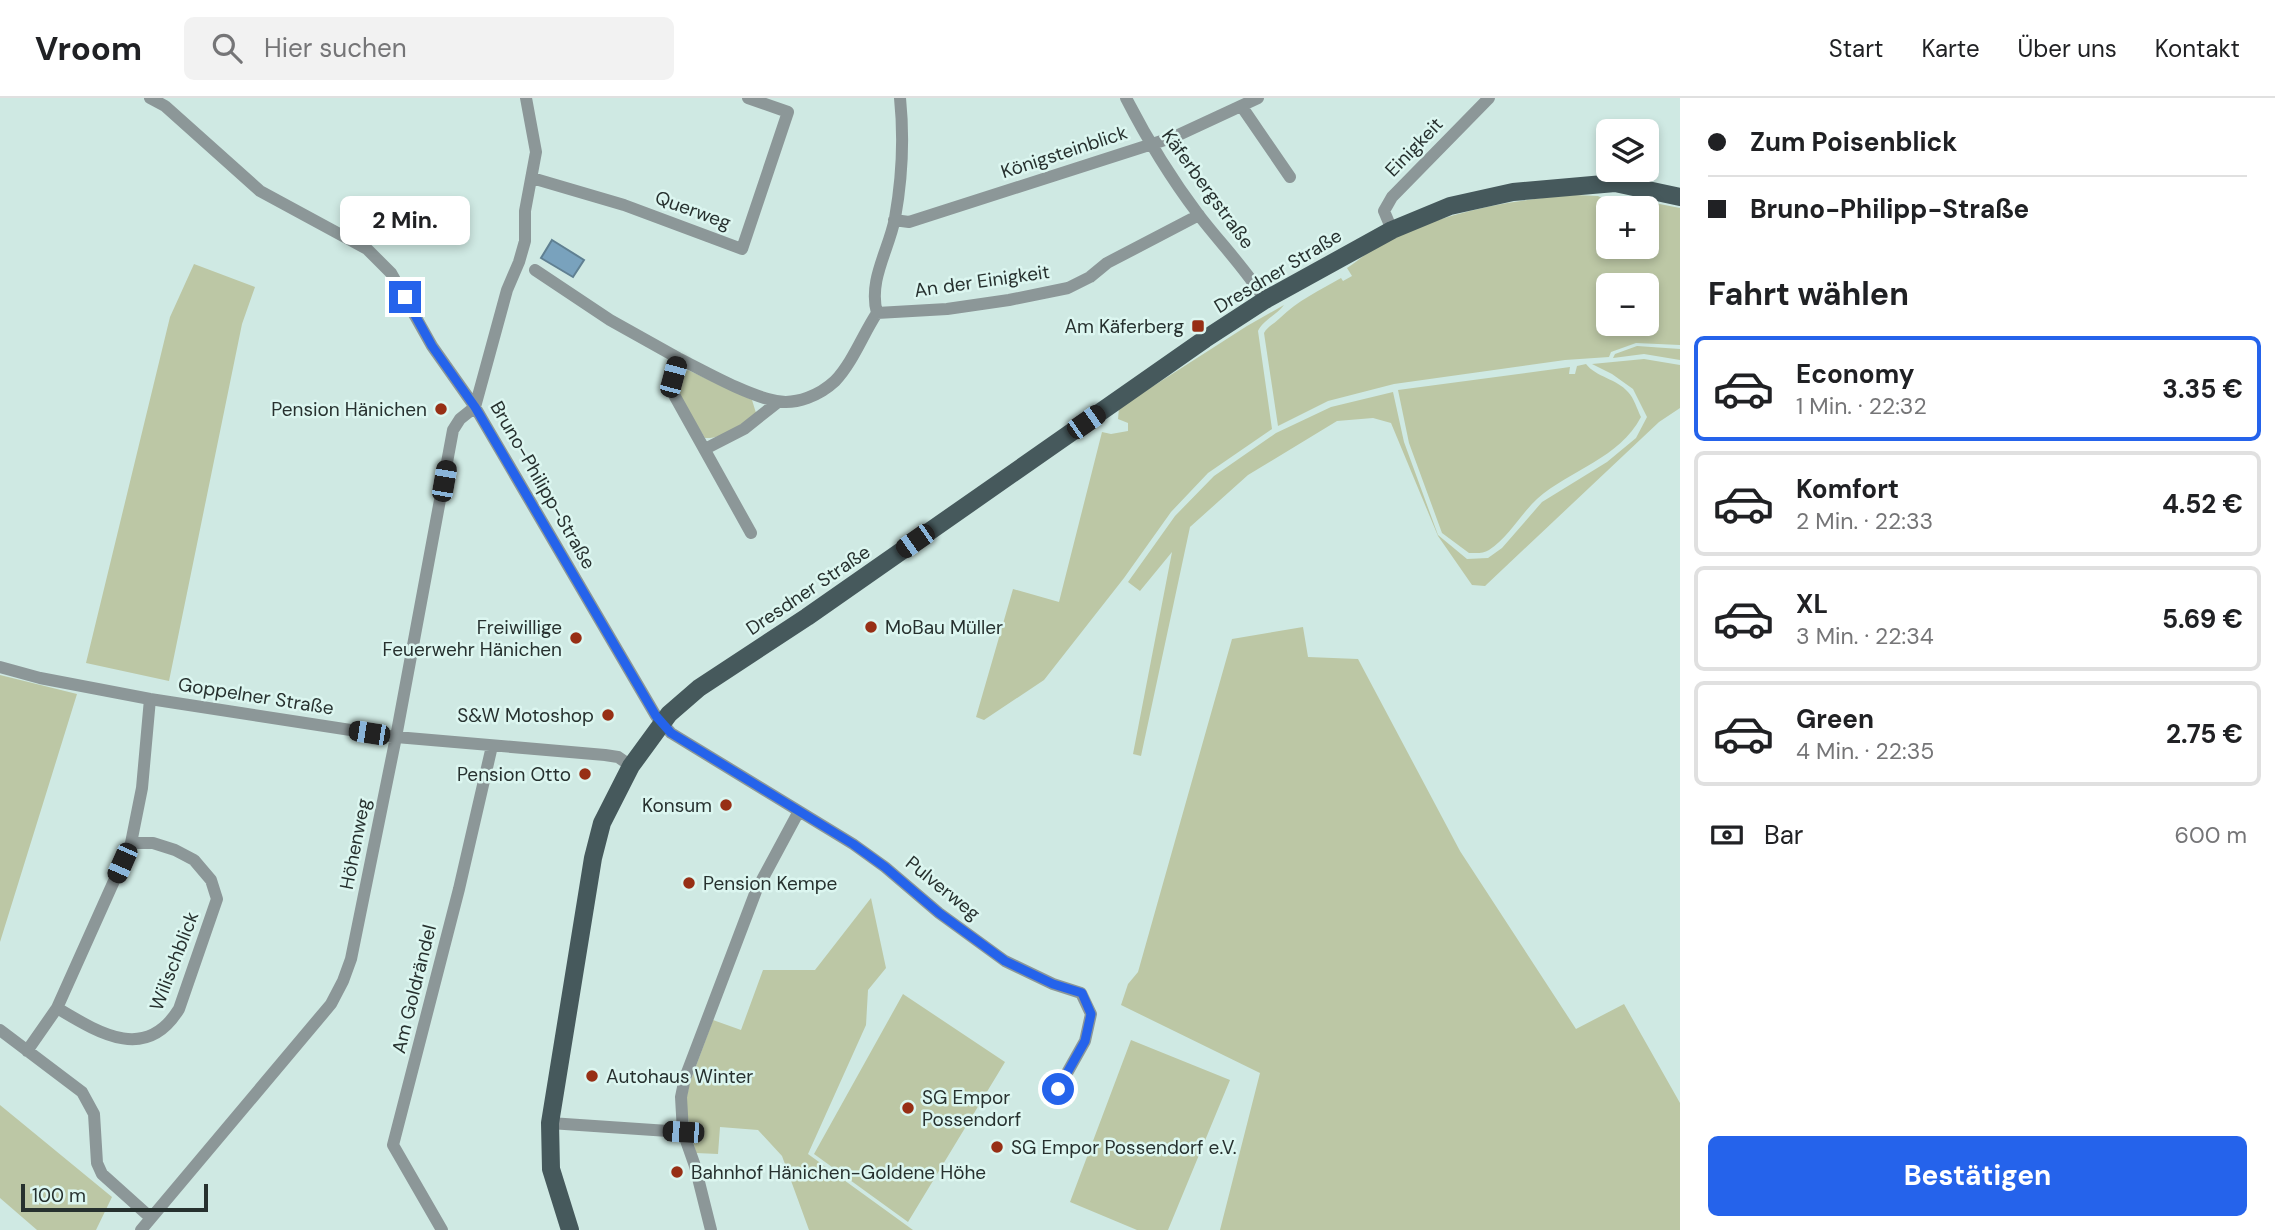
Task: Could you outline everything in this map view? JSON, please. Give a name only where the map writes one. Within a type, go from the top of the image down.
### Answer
[{"type":"main road","name":"Dresdner Straße","points":[[570,1230],[551,1169],[550,1123],[595,850],[610,804],[631,766],[662,723],[699,688],[807,617],[1265,300],[1392,230],[1450,206],[1513,192],[1615,183],[1680,197]]},
{"type":"street","name":"Bruno-Philipp-Straße","points":[[150,98],[165,106],[260,191],[367,249],[391,273],[432,346],[475,407],[662,723]]},
{"type":"street","points":[[475,407],[507,290],[525,242],[525,211],[536,152],[526,98]]},
{"type":"street","name":"Querweg","points":[[532,177],[624,205],[742,249],[788,112],[748,98]]},
{"type":"street","points":[[705,449],[744,429],[778,402],[817,395],[835,380],[877,313],[874,298],[876,279],[894,220],[900,181],[900,98]]},
{"type":"street","name":"Käferbergstraße","points":[[1126,98],[1150,145],[1199,215],[1247,273],[1265,300]]},
{"type":"street","name":"Königsteinblick","points":[[894,220],[909,222],[1150,145],[1195,129],[1258,98]]},
{"type":"street","name":"Einigkeit","points":[[1392,230],[1384,211],[1392,197],[1489,98]]},
{"type":"street","points":[[1242,107],[1290,177]]},
{"type":"street","name":"An der Einigkeit","points":[[877,313],[984,304],[1068,288],[1090,277],[1107,262],[1199,215]]},
{"type":"street","points":[[535,270],[610,320],[678,358],[778,402]]},
{"type":"street","points":[[678,358],[673,377],[673,393],[751,533]]},
{"type":"street","name":"Höhenweg","points":[[141,1230],[331,1004],[343,981],[351,959],[396,737],[453,430],[460,419],[475,407]]},
{"type":"street","name":"Goppelner Straße","points":[[0,667],[40,678],[150,699],[396,737],[605,755],[618,757],[631,766]]},
{"type":"street","points":[[27,1051],[57,1007],[131,843],[142,789],[150,699]]},
{"type":"street","name":"Pulverweg","points":[[662,723],[671,733],[694,748],[853,844],[939,913],[1005,961],[1053,984],[1082,993],[1091,1014],[1085,1041],[1058,1089]]},
{"type":"street","name":"Am Goldrändel","points":[[442,1230],[393,1145],[459,889],[492,746]]},
{"type":"street","points":[[711,1230],[683,1132],[681,1097],[685,1077],[761,879],[799,811]]},
{"type":"street","name":"Wilischblick","points":[[57,1007],[118,1039],[155,1035],[170,1025],[179,1009],[217,900],[211,880],[194,860],[175,850],[153,844],[131,843]]},
{"type":"street","points":[[0,1031],[82,1092],[94,1114],[97,1163],[102,1174],[151,1218]]},
{"type":"street","points":[[550,1123],[683,1132]]},
{"type":"green space","points":[[1598,196],[1596,259],[1659,259],[1659,204],[1680,208],[1680,345],[1636,343],[1611,352],[1609,357],[1565,360],[1394,384],[1328,401],[1278,426],[1264,333],[1269,327],[1309,296],[1341,278],[1343,281],[1352,276],[1347,268],[1378,246],[1429,223],[1501,204],[1550,197]]},
{"type":"green space","points":[[194,264],[255,287],[242,324],[169,681],[86,663],[170,317]]},
{"type":"green space","points":[[1284,305],[1258,331],[1272,429],[1208,473],[1171,512],[1124,578],[1044,680],[984,720],[976,717],[1013,589],[1059,602],[1102,432],[1111,434],[1128,431],[1128,423],[1118,419],[1119,408]]},
{"type":"green space","points":[[1637,346],[1680,349],[1680,360],[1644,354],[1613,358],[1615,354]]},
{"type":"green space","points":[[1644,359],[1680,365],[1680,408],[1659,422],[1485,586],[1472,585],[1438,536],[1391,423],[1373,418],[1337,421],[1248,475],[1190,527],[1141,756],[1133,754],[1172,552],[1140,591],[1128,582],[1175,516],[1214,476],[1276,433],[1331,407],[1393,392],[1404,442],[1438,535],[1467,559],[1488,558],[1502,548],[1542,502],[1607,462],[1636,438],[1647,417],[1633,389],[1592,364]]},
{"type":"green space","points":[[1586,364],[1623,388],[1632,397],[1641,417],[1620,443],[1537,499],[1496,545],[1484,552],[1469,553],[1442,533],[1409,443],[1398,390],[1570,367],[1569,374],[1575,374],[1577,366]]},
{"type":"green space","points":[[688,370],[752,400],[756,413],[733,430],[705,438],[679,396],[676,383]]},
{"type":"green space","points":[[1303,627],[1308,657],[1358,659],[1460,851],[1576,1029],[1624,1004],[1680,1103],[1680,1230],[1220,1230],[1260,1073],[1121,1005],[1128,984],[1138,972],[1232,639]]},
{"type":"green space","points":[[0,675],[77,694],[0,942]]},
{"type":"green space","points":[[871,898],[886,968],[868,990],[866,1025],[808,1154],[913,1230],[809,1230],[782,1156],[758,1130],[720,1127],[718,1154],[696,1153],[686,1109],[687,1096],[713,1020],[741,1030],[763,970],[815,970]]},
{"type":"green space","name":"SG Empor Possendorf","points":[[903,994],[1005,1062],[908,1222],[814,1154]]},
{"type":"green space","points":[[1131,1040],[1230,1080],[1168,1230],[1137,1230],[1070,1202]]},
{"type":"green space","points":[[0,1105],[112,1197],[96,1230],[37,1230],[0,1198]]},
{"type":"water","points":[[552,240],[584,260],[573,277],[541,258]]},
{"type":"place","name":"Am Käferberg","points":[[1198,326]]},
{"type":"place","name":"Pension Hänichen","points":[[441,409]]},
{"type":"place","name":"MoBau Müller","points":[[871,627]]},
{"type":"place","name":"Freiwillige Feuerwehr Hänichen","points":[[576,638]]},
{"type":"place","name":"S&W Motoshop","points":[[608,715]]},
{"type":"place","name":"Pension Otto","points":[[585,774]]},
{"type":"place","name":"Konsum","points":[[726,805]]},
{"type":"place","name":"Pension Kempe","points":[[689,883]]},
{"type":"place","name":"Autohaus Winter","points":[[592,1076]]},
{"type":"place","name":"SG Empor Possendorf","points":[[908,1108]]},
{"type":"place","name":"SG Empor Possendorf e.V.","points":[[997,1147]]},
{"type":"place","name":"Bahnhof Hänichen-Goldene Höhe","points":[[677,1172]]},
{"type":"route","points":[[405,297],[432,346],[475,407],[656,716],[671,733],[853,844],[939,913],[1005,961],[1053,984],[1082,993],[1091,1014],[1085,1041],[1058,1089]]}]
